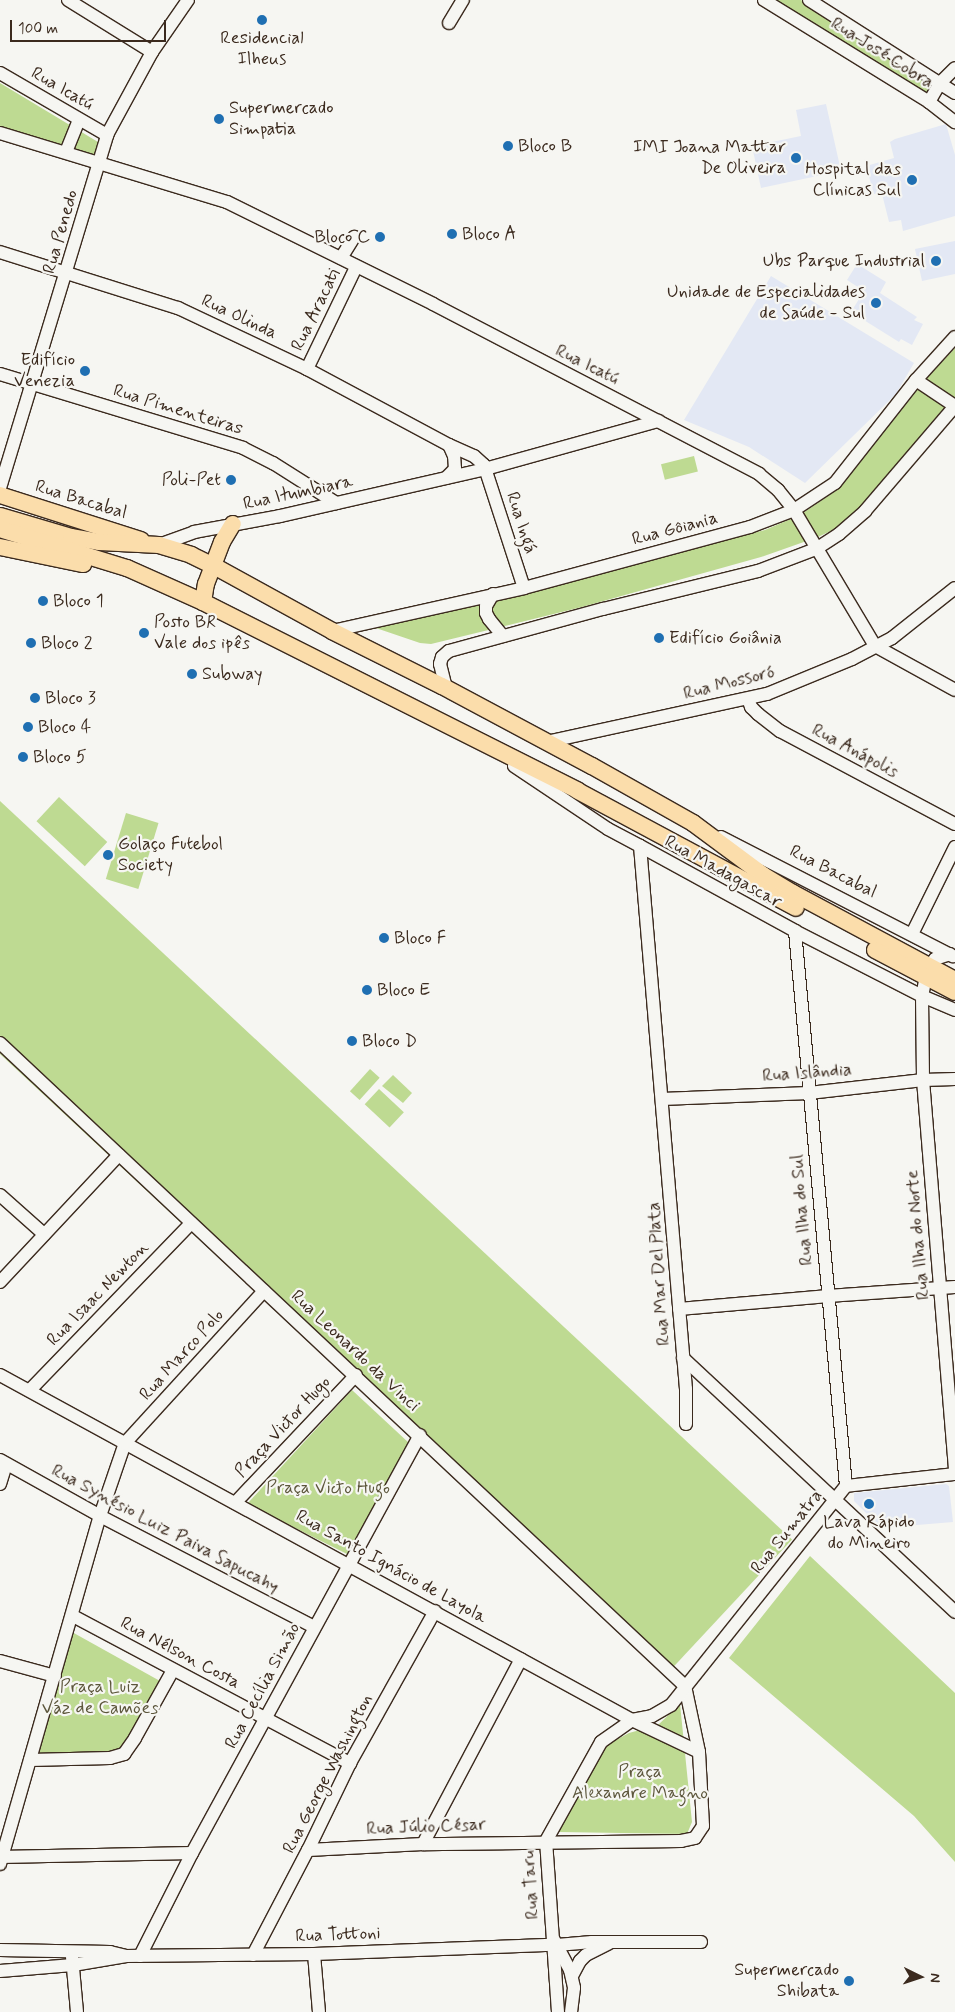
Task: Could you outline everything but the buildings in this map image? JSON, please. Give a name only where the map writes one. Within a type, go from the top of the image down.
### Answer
[{"type":"main road","name":"Rua Bacabal","points":[[0,496],[191,555],[214,566],[332,631],[446,688],[592,766],[693,823],[763,875],[928,971]]},
{"type":"main road","points":[[0,516],[70,537],[111,544],[155,544]]},
{"type":"main road","points":[[204,602],[206,584],[222,542],[233,524]]},
{"type":"main road","points":[[0,529],[127,568],[204,602],[928,971],[955,980]]},
{"type":"main road","points":[[0,547],[99,567],[127,568]]},
{"type":"main road","points":[[578,791],[588,779],[592,766]]},
{"type":"main road","points":[[928,971],[955,992]]},
{"type":"street","points":[[68,0],[152,52]]},
{"type":"street","name":"Rua Penedo","points":[[0,488],[107,136],[152,52],[188,0]]},
{"type":"street","points":[[449,23],[463,0]]},
{"type":"street","name":"Rua José Cobra","points":[[764,0],[929,102],[955,122]]},
{"type":"street","name":"Rua José Cobra","points":[[809,0],[955,93]]},
{"type":"street","points":[[929,102],[940,83],[955,68]]},
{"type":"street","name":"Rua Icatú","points":[[0,73],[107,136]]},
{"type":"street","points":[[66,152],[79,119]]},
{"type":"street","name":"Rua Icatú","points":[[0,132],[212,196],[341,258],[759,474],[778,490],[794,510],[875,646]]},
{"type":"street","points":[[341,258],[354,237]]},
{"type":"street","name":"Rua Olinda","points":[[0,252],[178,308],[307,369],[449,445],[474,456],[482,462],[486,469]]},
{"type":"street","name":"Rua Aracati","points":[[307,369],[356,267]]},
{"type":"street","name":"Rua Gôiania","points":[[332,631],[524,588],[750,527],[794,510],[835,484],[916,380],[955,337]]},
{"type":"street","name":"Rua Pimenteiras","points":[[0,374],[243,448],[273,463],[336,503]]},
{"type":"street","points":[[446,688],[440,664],[442,657],[449,650],[758,571],[816,549],[839,534],[865,511],[955,406],[916,380]]},
{"type":"street","points":[[486,469],[658,421]]},
{"type":"street","points":[[446,478],[455,469],[454,456],[449,445]]},
{"type":"street","name":"Rua Itumbiara","points":[[155,544],[194,532],[336,503],[486,469]]},
{"type":"street","name":"Rua Ingá","points":[[486,469],[524,588]]},
{"type":"street","name":"Rua Mossoró","points":[[546,742],[748,699],[786,686],[892,638],[955,588]]},
{"type":"street","points":[[493,594],[486,606],[486,613],[503,636]]},
{"type":"street","points":[[875,646],[955,690]]},
{"type":"street","name":"Rua Anápolis","points":[[748,699],[754,710],[780,731],[955,824]]},
{"type":"street","name":"Rua Madagascar","points":[[486,746],[608,828],[795,931],[922,996],[955,1010]]},
{"type":"street","name":"Rua Bacabal","points":[[693,823],[953,956]]},
{"type":"street","name":"Rua Mar Del Plata","points":[[640,846],[683,1358],[955,1612]]},
{"type":"street","points":[[912,934],[955,847]]},
{"type":"street","name":"Rua Ilha do Sul","points":[[795,931],[846,1486]]},
{"type":"street","points":[[928,971],[935,959],[953,956]]},
{"type":"street","name":"Rua Ilha do Norte","points":[[928,971],[922,996],[923,1080],[955,1470]]},
{"type":"street","name":"Rua Leonardo da Vinci","points":[[0,1043],[356,1375],[685,1686]]},
{"type":"street","name":"Rua Islândia","points":[[662,1098],[809,1093],[923,1080],[955,1079]]},
{"type":"street","points":[[0,1282],[119,1155]]},
{"type":"street","points":[[0,1195],[44,1234]]},
{"type":"street","name":"Rua Isaac Newton","points":[[30,1390],[191,1222]]},
{"type":"street","points":[[680,1309],[955,1287]]},
{"type":"street","name":"Rua Marco Polo","points":[[126,1443],[264,1291]]},
{"type":"street","points":[[683,1358],[686,1424]]},
{"type":"street","name":"Rua Santo Ignácio de Layola","points":[[0,1374],[235,1503],[349,1563],[632,1720]]},
{"type":"street","name":"Praça Victor Hugo","points":[[235,1503],[356,1375]]},
{"type":"street","name":"Rua Cecília Simão","points":[[140,1956],[192,1853],[420,1436]]},
{"type":"street","points":[[126,1443],[100,1516],[73,1616],[1,1859],[192,1853]]},
{"type":"street","points":[[0,1484],[3,1462]]},
{"type":"street","name":"Rua Synésio Luiz Paiva Sapucahy","points":[[3,1462],[100,1516],[314,1627]]},
{"type":"street","name":"Rua Sumatra","points":[[685,1686],[846,1486],[955,1474]]},
{"type":"street","name":"Rua George Washington","points":[[253,1955],[308,1850],[350,1763],[435,1611]]},
{"type":"street","name":"Rua Nélson Costa","points":[[73,1616],[350,1763]]},
{"type":"street","points":[[423,1844],[521,1658]]},
{"type":"street","points":[[0,1661],[55,1676]]},
{"type":"street","points":[[30,1760],[110,1758],[124,1754],[173,1670]]},
{"type":"street","points":[[546,1841],[681,1841],[695,1838],[703,1826],[699,1752],[685,1686]]},
{"type":"street","name":"Rua Taru","points":[[558,2012],[546,1841],[601,1742],[632,1720],[652,1716],[671,1705],[685,1686]]},
{"type":"street","points":[[632,1720],[699,1752]]},
{"type":"street","name":"Rua Júlio César","points":[[308,1850],[423,1844],[546,1841]]},
{"type":"street","name":"Rua Taru","points":[[553,1942],[572,1976],[574,1988],[570,2012]]},
{"type":"street","name":"Rua Tottoni","points":[[0,1971],[73,1965],[126,1956],[314,1954],[553,1942],[701,1942]]},
{"type":"street","name":"Rua Tottoni","points":[[572,1976],[580,1961],[586,1955],[610,1942]]},
{"type":"street","name":"Rua Tottoni","points":[[0,1950],[72,1950],[110,1952],[126,1956]]},
{"type":"street","points":[[72,1950],[77,2012]]},
{"type":"street","points":[[314,1954],[319,2012]]},
{"type":"street","points":[[0,1962],[14,1970]]},
{"type":"street","points":[[556,1995],[573,1998]]},
{"type":"shaded area","name":"IMI Joana Mattar De Oliveira","points":[[826,104],[841,171],[761,188],[752,146],[801,136],[796,110]]},
{"type":"shaded area","name":"Hospital das Clínicas Sul","points":[[946,124],[955,155],[955,216],[903,231],[901,220],[889,222],[882,194],[874,194],[866,166],[894,158],[890,142],[895,139]]},
{"type":"shaded area","name":"Ubs Parque Industrial","points":[[955,241],[955,274],[922,281],[915,249]]},
{"type":"shaded area","name":"Unidade de Especialidades de Saúde - Sul","points":[[857,264],[886,282],[880,293],[917,317],[914,320],[923,324],[912,345],[901,339],[899,342],[851,312],[864,291],[847,280]]},
{"type":"shaded area","points":[[771,276],[914,363],[896,394],[805,483],[749,447],[684,420]]},
{"type":"shaded area","points":[[946,1484],[949,1486],[953,1522],[881,1528],[854,1501],[854,1493]]},
{"type":"green space","points":[[772,0],[801,0],[934,84],[926,96]]},
{"type":"green space","points":[[0,83],[98,142],[94,157],[0,129]]},
{"type":"green space","points":[[955,348],[955,400],[861,507],[837,528],[818,537],[761,557],[582,607],[431,644],[420,643],[370,626],[765,530],[800,515],[840,488],[926,379]]},
{"type":"green space","points":[[694,456],[698,472],[665,480],[661,464]]},
{"type":"green space","points":[[59,797],[107,842],[85,866],[36,821]]},
{"type":"green space","points":[[0,801],[792,1540],[666,1675],[0,1054]]},
{"type":"green space","points":[[126,813],[159,823],[138,889],[106,879]]},
{"type":"green space","points":[[370,1069],[380,1078],[360,1100],[350,1091]]},
{"type":"green space","points":[[393,1075],[412,1093],[403,1103],[382,1086]]},
{"type":"green space","points":[[379,1089],[404,1112],[390,1128],[365,1104]]},
{"type":"green space","name":"Praça Victo Hugo","points":[[352,1390],[409,1443],[347,1554],[247,1504]]},
{"type":"green space","points":[[810,1556],[955,1693],[955,1862],[914,1816],[729,1658]]},
{"type":"green space","name":"Praça Luiz Váz de Camões","points":[[72,1632],[160,1681],[128,1740],[115,1753],[37,1753]]},
{"type":"green space","name":"Praça Alexandre Magno","points":[[680,1704],[692,1822],[687,1834],[558,1832],[605,1746],[629,1733],[658,1725]]},
{"type":"place","name":"Residencial Ilheus","points":[[262,20]]},
{"type":"place","name":"Supermercado Simpatia","points":[[219,119]]},
{"type":"place","name":"Bloco B","points":[[508,146]]},
{"type":"place","name":"IMI Joana Mattar De Oliveira","points":[[796,158]]},
{"type":"place","name":"Hospital das Clínicas Sul","points":[[912,180]]},
{"type":"place","name":"Bloco A","points":[[452,234]]},
{"type":"place","name":"Bloco C","points":[[380,237]]},
{"type":"place","name":"Ubs Parque Industrial","points":[[936,261]]},
{"type":"place","name":"Unidade de Especialidades de Saúde - Sul","points":[[876,303]]},
{"type":"place","name":"Edifício Venezia","points":[[85,371]]},
{"type":"place","name":"Poli-Pet","points":[[231,480]]},
{"type":"place","name":"Bloco 1","points":[[43,601]]},
{"type":"place","name":"Posto BR Vale dos ipês","points":[[144,633]]},
{"type":"place","name":"Edifício Goiânia","points":[[659,638]]},
{"type":"place","name":"Bloco 2","points":[[31,643]]},
{"type":"place","name":"Subway","points":[[192,674]]},
{"type":"place","name":"Bloco 3","points":[[35,698]]},
{"type":"place","name":"Bloco 4","points":[[28,727]]},
{"type":"place","name":"Bloco 5","points":[[23,757]]},
{"type":"place","name":"Golaço Futebol Society","points":[[108,855]]},
{"type":"place","name":"Bloco F","points":[[384,938]]},
{"type":"place","name":"Bloco E","points":[[367,990]]},
{"type":"place","name":"Bloco D","points":[[352,1041]]},
{"type":"place","name":"Lava Rápido do Mineiro","points":[[869,1504]]},
{"type":"place","name":"Supermercado Shibata","points":[[849,1981]]}]
